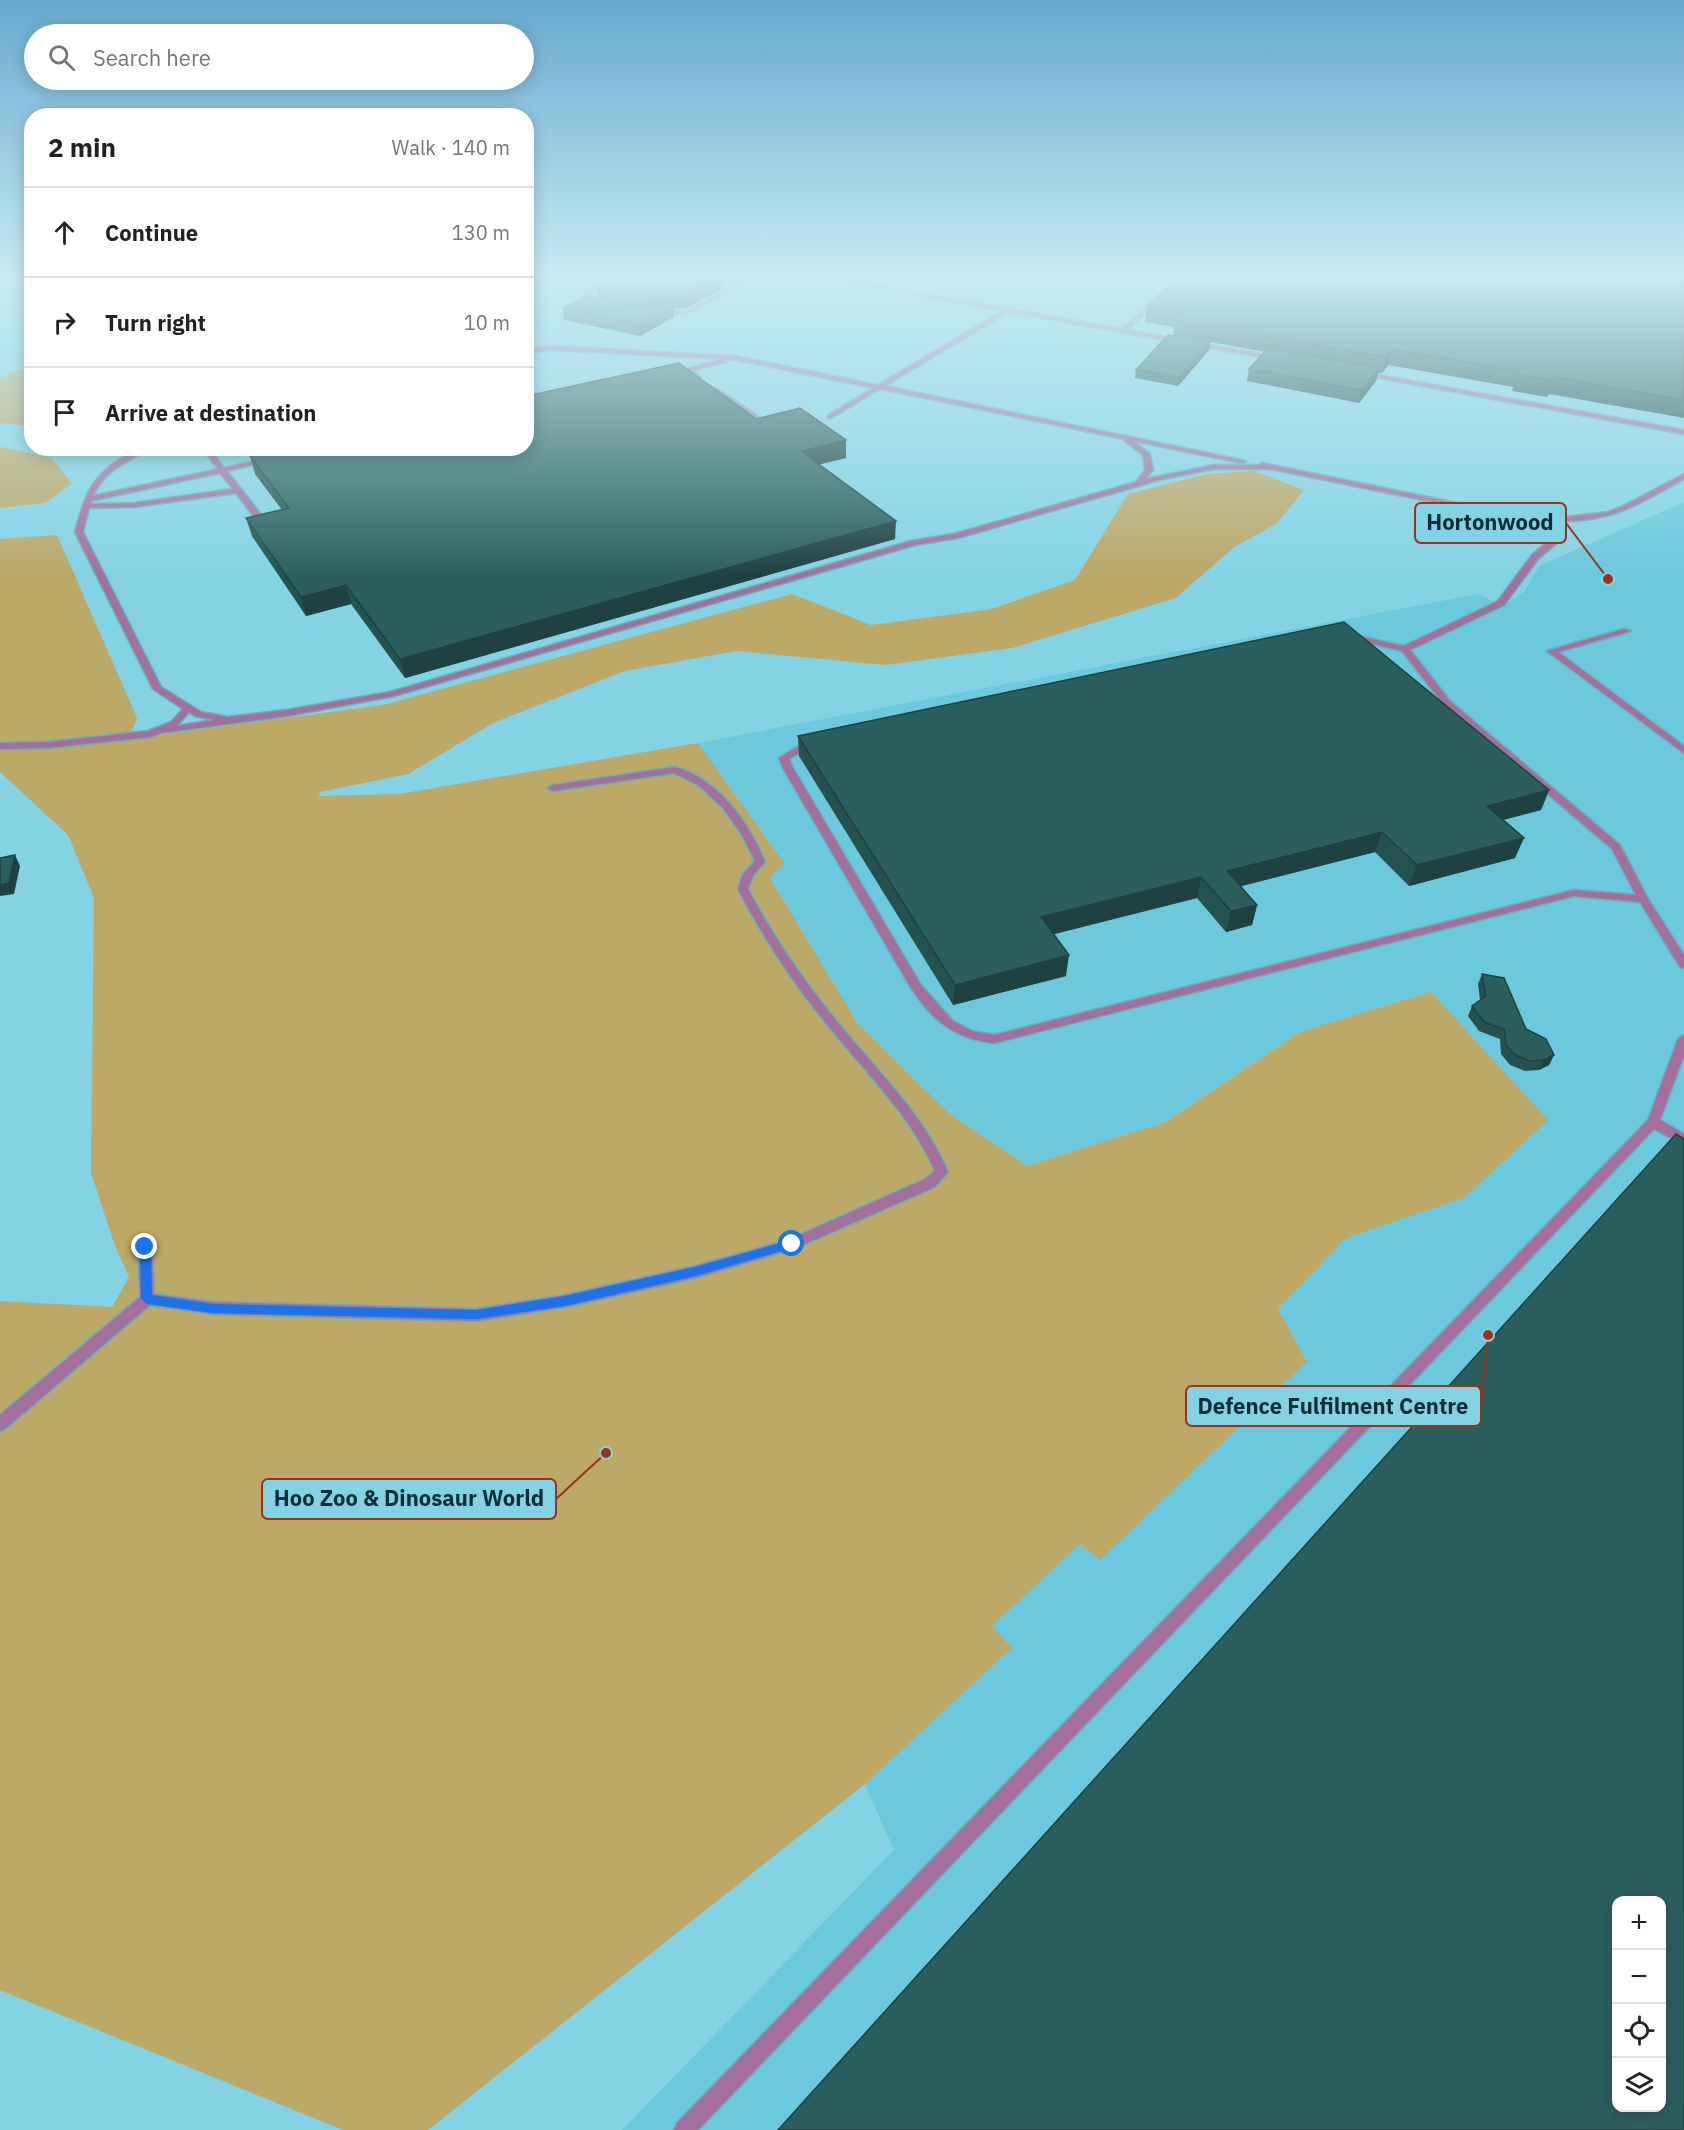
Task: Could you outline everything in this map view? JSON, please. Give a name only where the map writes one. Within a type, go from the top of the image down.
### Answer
[{"type":"lane","points":[[699,378],[756,417]]},
{"type":"lane","points":[[834,378],[1501,514],[1585,518],[1625,508],[1684,476]]},
{"type":"lane","points":[[829,417],[896,378]]},
{"type":"lane","points":[[1389,378],[1684,432]]},
{"type":"lane","points":[[1124,437],[1146,453],[1149,470],[1137,484]]},
{"type":"lane","points":[[133,456],[100,475],[86,503],[79,532],[157,689],[198,714],[228,720]]},
{"type":"lane","points":[[211,456],[263,523]]},
{"type":"lane","points":[[86,503],[280,457]]},
{"type":"lane","points":[[0,746],[48,745],[160,732],[228,720],[287,713],[391,694],[914,543],[955,536],[1137,484],[1214,467],[1269,467]]},
{"type":"lane","points":[[86,503],[134,505],[238,490]]},
{"type":"lane","points":[[1405,650],[1501,603],[1535,556],[1556,539],[1558,518]]},
{"type":"lane","points":[[1627,631],[1551,651],[1684,750]]},
{"type":"lane","points":[[1338,636],[1359,637],[1405,650],[1447,704],[1616,847],[1643,898],[1684,964]]},
{"type":"lane","points":[[160,732],[174,724],[188,708]]},
{"type":"lane","points":[[824,744],[800,749],[784,758],[788,768],[916,988],[941,1018],[972,1038],[994,1039],[1574,893],[1643,898]]},
{"type":"lane","points":[[0,1424],[147,1299],[213,1308],[476,1315],[565,1301],[695,1272],[792,1244],[930,1184],[942,1172],[933,1146],[909,1113],[810,994],[753,908],[743,889],[748,874],[759,862],[756,849],[708,786],[688,773],[675,770],[553,788]]},
{"type":"lane","points":[[684,2130],[1653,1122],[1684,1039]]},
{"type":"lane","points":[[1653,1122],[1684,1140]]},
{"type":"lane","points":[[145,1247],[147,1299]]},
{"type":"shaded area","points":[[0,378],[24,378],[24,425],[0,423]]},
{"type":"shaded area","points":[[0,447],[24,452],[24,456],[52,458],[72,484],[45,503],[0,508]]},
{"type":"shaded area","points":[[1254,471],[1304,490],[1277,523],[1233,548],[1176,598],[1012,648],[886,665],[736,651],[625,671],[493,723],[408,774],[320,792],[319,796],[399,794],[698,743],[784,863],[770,878],[858,1024],[952,1116],[1027,1166],[1166,1122],[1300,1032],[1431,992],[1548,1120],[1464,1198],[1346,1238],[1278,1309],[1307,1362],[1100,1560],[1080,1544],[992,1626],[1012,1648],[865,1784],[428,2130],[343,2130],[0,1990],[0,1301],[112,1307],[129,1277],[114,1243],[91,1173],[94,898],[68,835],[0,772],[0,539],[57,535],[137,718],[129,739],[383,705],[792,594],[871,625],[992,609],[1075,580],[1128,494],[1207,474]]},
{"type":"shaded area","points":[[1684,502],[1684,2130],[622,2130],[894,1850],[865,1784],[1012,1648],[991,1626],[1080,1544],[1099,1560],[1307,1362],[1278,1309],[1346,1237],[1464,1198],[1300,1032],[1166,1122],[1027,1166],[952,1116],[858,1024],[770,878],[784,863],[698,743],[1478,594],[1504,606],[1525,591],[1539,566]]},
{"type":"building","points":[[608,378],[700,378],[756,419],[800,408],[846,440],[801,451],[896,521],[400,659],[346,585],[301,597],[246,518],[289,508],[250,456],[534,456],[534,394]]},
{"type":"building","points":[[1300,378],[1371,378],[1362,390]]},
{"type":"building","points":[[1563,378],[1684,378],[1684,400]]},
{"type":"building","points":[[1344,622],[1549,790],[1487,806],[1524,838],[1417,865],[1382,832],[1227,871],[1257,905],[1231,911],[1201,877],[1041,917],[1069,955],[955,985],[798,736]]},
{"type":"building","points":[[15,855],[9,883],[0,885],[0,858]]},
{"type":"building","points":[[1482,974],[1504,978],[1526,1029],[1546,1039],[1554,1055],[1544,1060],[1530,1061],[1515,1055],[1506,1045],[1504,1029],[1484,1022],[1472,1006],[1486,996]]},
{"type":"building","points":[[1676,1134],[1684,1139],[1684,2130],[778,2130]]},
{"type":"place","name":"Hortonwood","points":[[1608,579]]},
{"type":"place","name":"Defence Fulfilment Centre","points":[[1488,1335]]},
{"type":"place","name":"Hoo Zoo & Dinosaur World","points":[[606,1453]]},
{"type":"route","points":[[145,1247],[147,1299],[213,1308],[476,1315],[565,1301],[695,1272],[792,1244]]}]
